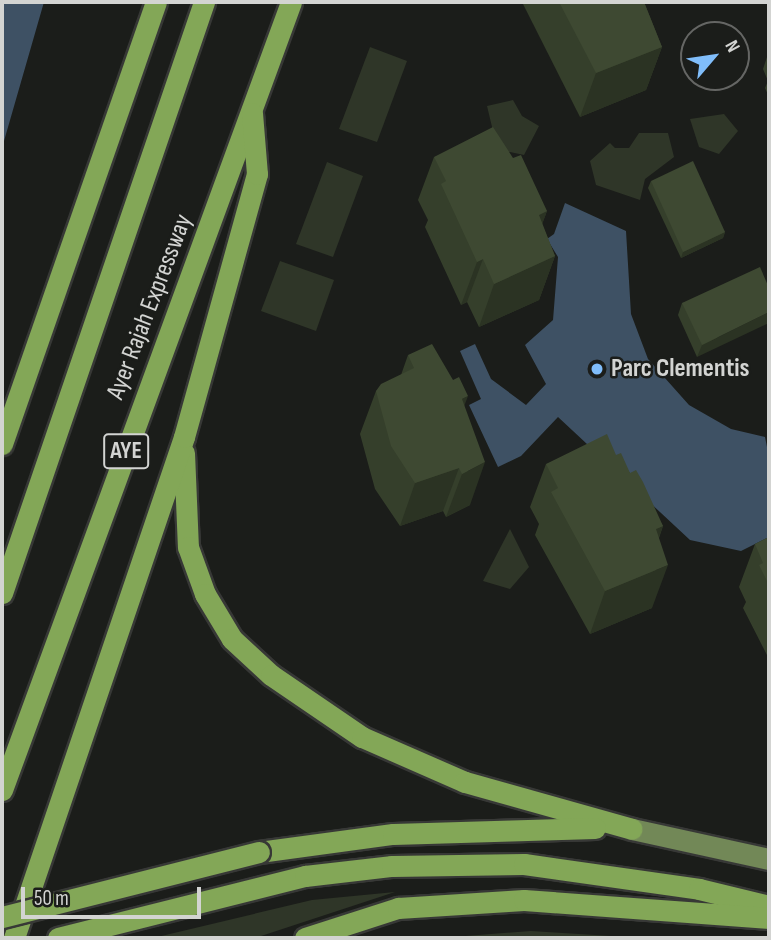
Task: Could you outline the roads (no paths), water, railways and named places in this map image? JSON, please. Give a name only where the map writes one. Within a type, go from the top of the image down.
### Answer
[{"type":"highway","points":[[2,444],[156,2]]},
{"type":"highway","name":"Ayer Rajah Expressway","points":[[2,593],[204,2]]},
{"type":"highway","name":"Ayer Rajah Expressway","points":[[2,790],[291,2]]},
{"type":"highway","points":[[14,938],[184,437],[257,174],[252,113]]},
{"type":"highway","points":[[184,437],[188,547],[205,594],[232,639],[271,675],[362,737],[465,782],[632,829]]},
{"type":"highway","points":[[2,917],[259,852],[393,834],[527,827],[632,829]]},
{"type":"highway","points":[[58,938],[305,876],[393,866],[524,864],[699,889],[769,906]]},
{"type":"highway","points":[[305,938],[398,908],[524,900],[769,918]]},
{"type":"main road","points":[[632,829],[769,859]]},
{"type":"water","points":[[2,2],[44,2],[2,148],[3,64]]},
{"type":"water","name":"Parc Clementis","points":[[565,203],[626,231],[631,314],[648,359],[689,405],[731,429],[765,437],[769,457],[769,537],[741,551],[690,540],[558,417],[521,456],[498,467],[469,405],[481,399],[460,351],[475,344],[491,379],[526,405],[546,384],[525,345],[553,320],[558,257],[547,239],[554,234]]},
{"type":"place","name":"Parc Clementis","points":[[597,369]]}]
